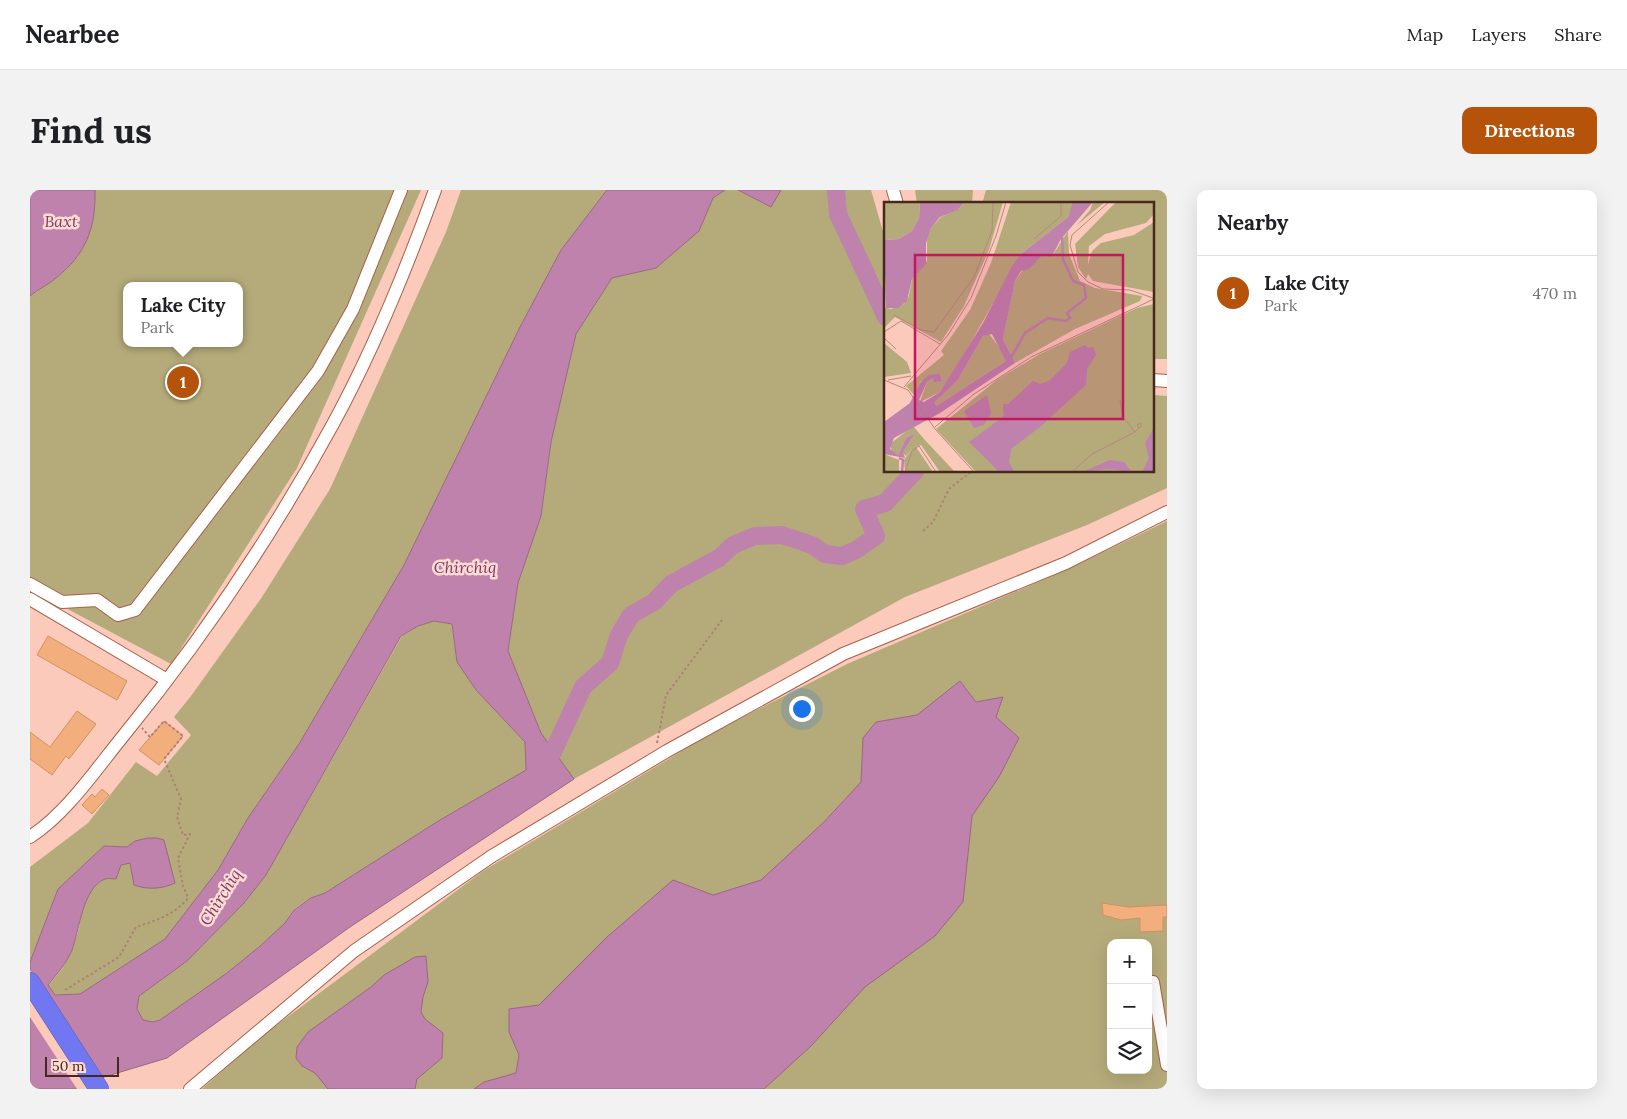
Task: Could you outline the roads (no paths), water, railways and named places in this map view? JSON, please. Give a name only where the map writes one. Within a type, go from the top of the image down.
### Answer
[{"type":"highway","points":[[30,982],[99,1089]]},
{"type":"highway","points":[[30,1005],[85,1089]]},
{"type":"street","points":[[30,584],[62,602],[97,600],[118,615],[135,610],[318,371],[353,309],[401,190]]},
{"type":"street","points":[[30,837],[60,812],[135,721],[231,593],[286,505],[333,423],[368,354],[395,292],[435,190]]},
{"type":"street","points":[[1154,380],[1167,381]]},
{"type":"street","points":[[190,1089],[354,951],[492,856],[655,758],[843,654],[1066,563],[1167,512]]},
{"type":"street","points":[[30,599],[167,680]]},
{"type":"street","points":[[1153,982],[1167,1065]]},
{"type":"water","name":"Baхt","points":[[30,190],[95,190],[95,204],[91,228],[82,250],[66,269],[30,296]]},
{"type":"water","name":"Chirchiq","points":[[607,190],[725,190],[713,198],[699,231],[656,268],[612,278],[576,334],[551,442],[541,516],[518,583],[508,651],[541,733],[574,779],[350,927],[167,1058],[104,1077],[84,1089],[30,1089],[30,962],[58,889],[104,846],[127,847],[135,841],[148,838],[164,840],[175,883],[155,888],[144,888],[134,885],[130,863],[121,865],[116,879],[105,879],[98,884],[92,891],[83,910],[70,955],[48,985],[55,995],[80,994],[165,939],[218,870],[248,818],[299,744],[404,565],[520,327],[561,250]],"holes":[[[434,621],[452,624],[457,662],[476,690],[525,742],[526,770],[440,820],[325,893],[311,898],[294,910],[285,923],[227,973],[160,1020],[153,1022],[143,1020],[137,1009],[139,996],[187,961],[244,903],[266,875],[401,636],[418,626]]]},
{"type":"water","points":[[738,190],[781,190],[771,207]]},
{"type":"water","points":[[960,681],[976,702],[1003,697],[996,717],[1019,738],[999,777],[972,816],[963,902],[935,936],[865,987],[811,1046],[764,1089],[474,1089],[484,1082],[516,1073],[519,1055],[509,1032],[509,1009],[539,1005],[607,937],[673,880],[713,895],[761,880],[824,822],[861,782],[863,738],[876,722],[917,715]]},
{"type":"water","points":[[426,956],[428,982],[421,1012],[425,1019],[443,1033],[442,1058],[417,1079],[415,1089],[328,1089],[315,1073],[302,1066],[296,1058],[297,1047],[308,1032],[371,987],[384,975],[415,957]]},
{"type":"waterway","points":[[836,190],[838,214],[884,313]]},
{"type":"waterway","points":[[541,769],[552,754],[583,687],[610,663],[619,635],[631,615],[654,602],[671,584],[719,558],[733,545],[755,536],[782,535],[812,545],[825,554],[842,556],[856,550],[876,536],[864,509],[885,503],[914,472]]},
{"type":"place","name":"Lake City","points":[[183,382]]}]
